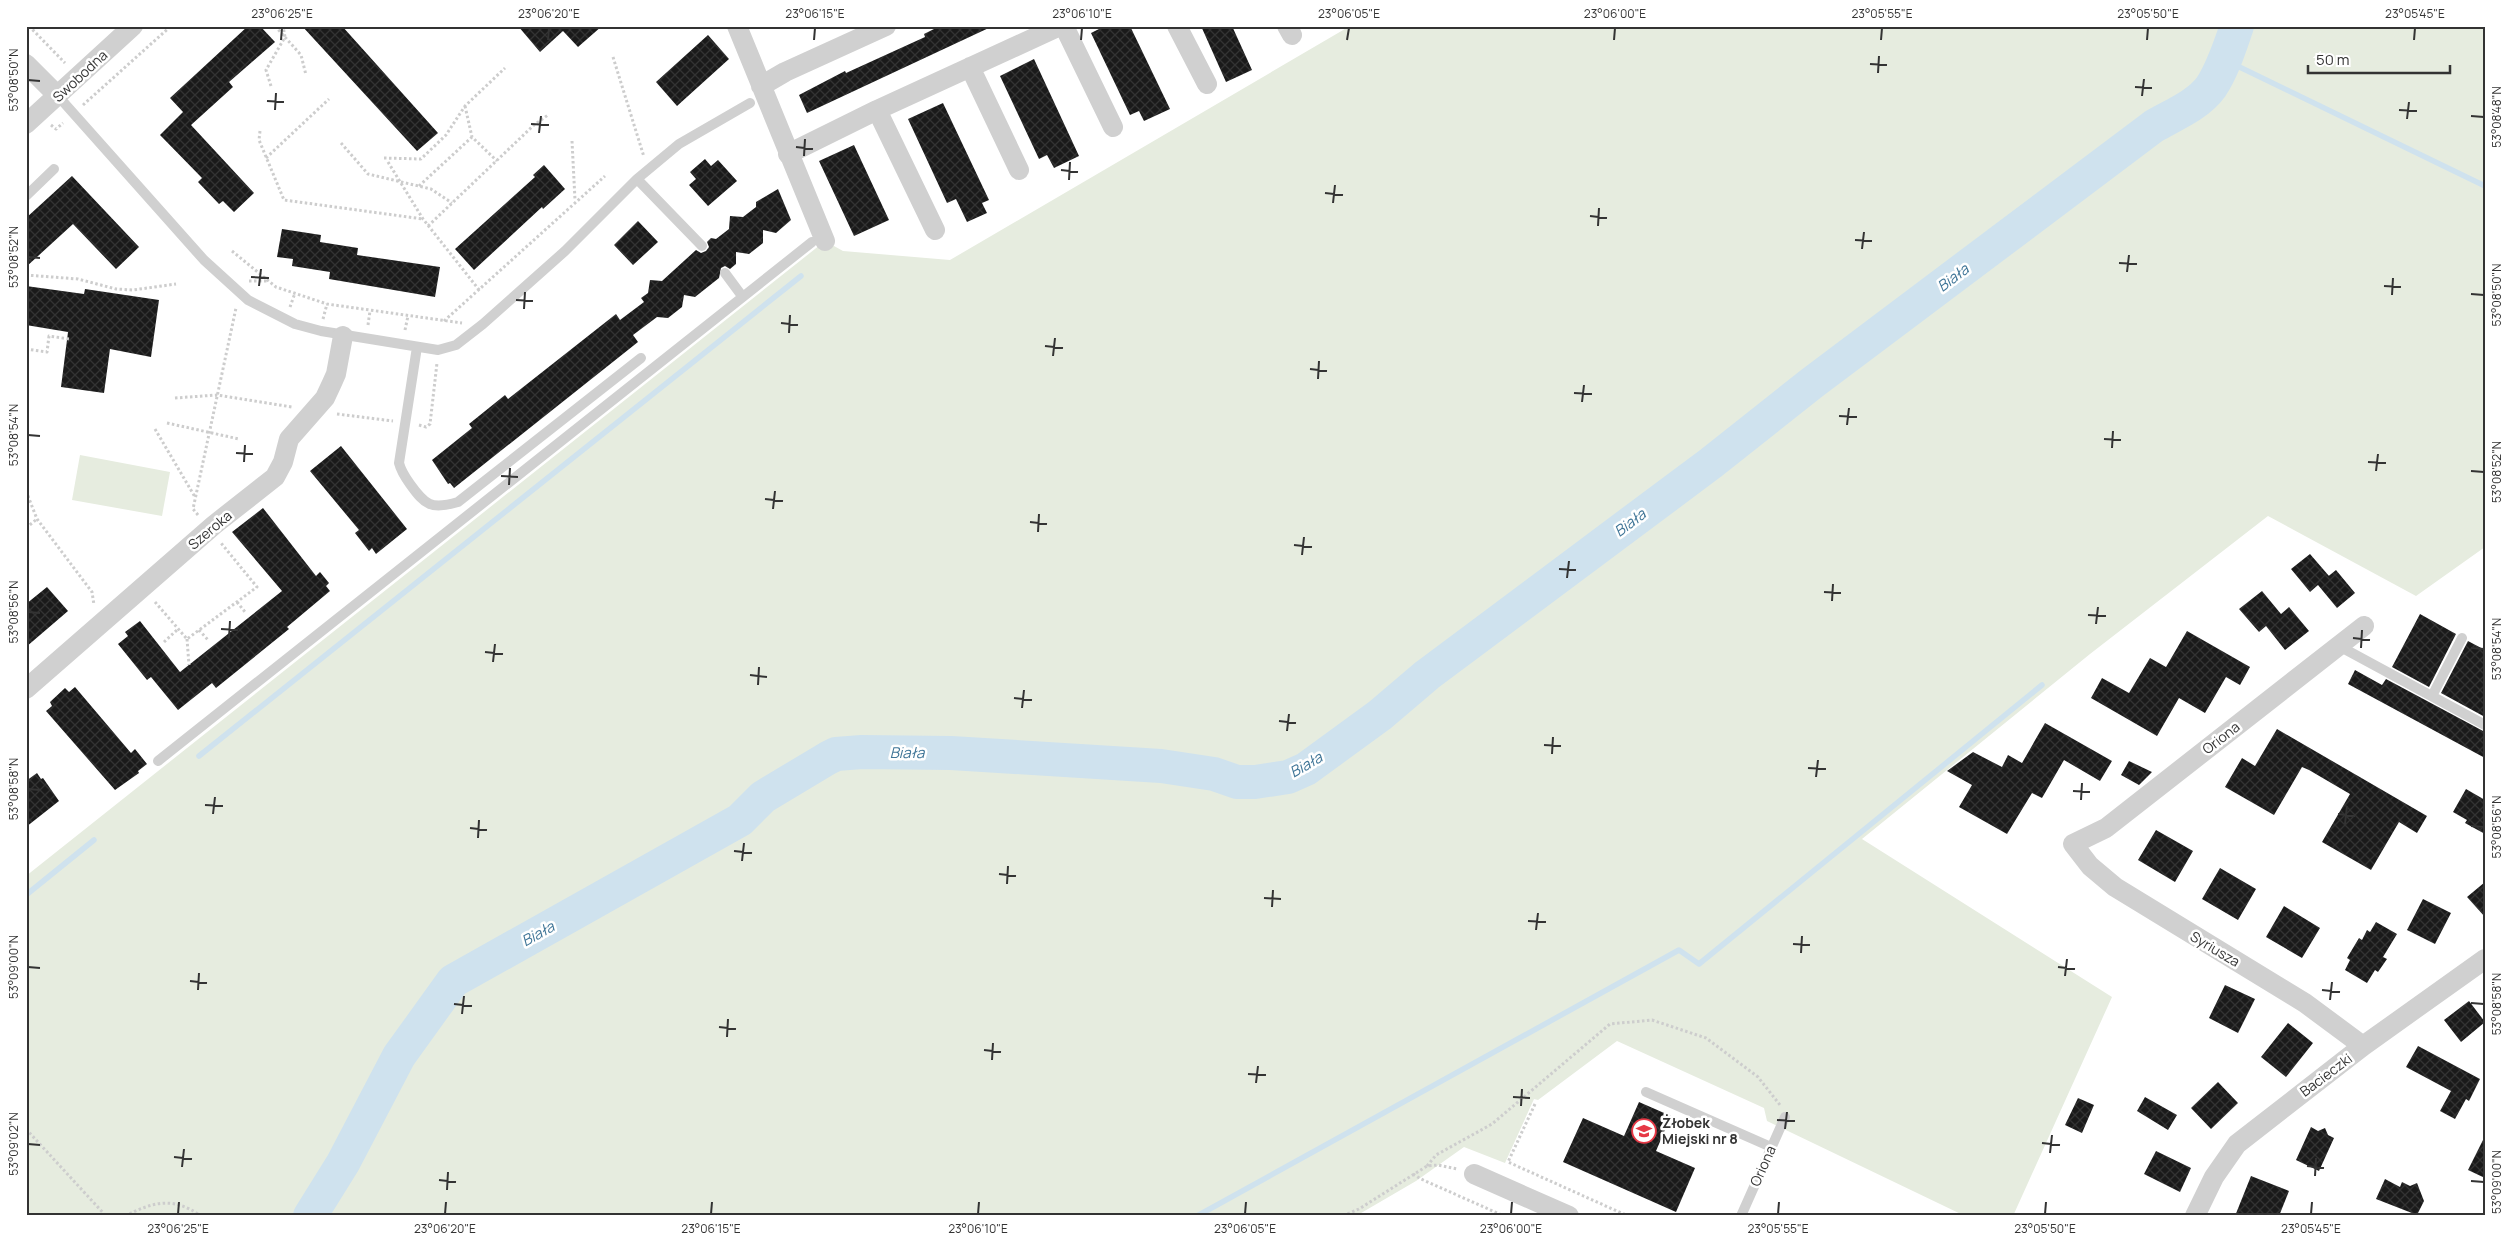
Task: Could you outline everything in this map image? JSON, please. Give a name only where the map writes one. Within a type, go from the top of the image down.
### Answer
[{"type":"street","name":"Swobodna","points":[[26,124],[133,26]]},
{"type":"street","points":[[737,26],[788,154],[818,242]]},
{"type":"street","points":[[762,86],[785,72],[886,26]]},
{"type":"street","points":[[788,154],[877,110],[1060,26]]},
{"type":"street","points":[[1064,26],[1113,127]]},
{"type":"street","points":[[1177,26],[1207,84]]},
{"type":"street","points":[[26,64],[58,96]]},
{"type":"street","points":[[970,67],[1019,170]]},
{"type":"street","points":[[877,110],[935,230]]},
{"type":"street","name":"Szeroka","points":[[26,689],[210,529],[275,477],[283,462],[289,439],[324,398],[332,383],[336,374],[343,336]]},
{"type":"street","name":"Oriona","points":[[2074,844],[2106,828],[2364,626]]},
{"type":"street","name":"Syriusza","points":[[2074,844],[2090,866],[2115,887],[2304,1002],[2364,1046]]},
{"type":"street","name":"Bacieczki","points":[[2195,1216],[2214,1177],[2236,1144],[2364,1046],[2485,959]]},
{"type":"street","points":[[1474,1174],[1569,1216]]},
{"type":"lane","points":[[58,96],[204,260],[248,300],[295,324],[343,336],[438,350],[456,345],[483,324],[571,245],[637,179],[679,144],[750,103]]},
{"type":"lane","points":[[26,196],[54,169]]},
{"type":"lane","points":[[637,179],[702,246]]},
{"type":"lane","points":[[158,761],[742,296],[818,242]]},
{"type":"lane","points":[[725,273],[742,296]]},
{"type":"lane","points":[[418,347],[399,463],[400,470],[422,501],[442,507],[458,502],[641,358]]},
{"type":"lane","points":[[2432,696],[2462,638]]},
{"type":"lane","points":[[2339,646],[2485,724]]},
{"type":"lane","points":[[1646,1092],[1772,1146]]},
{"type":"lane","name":"Oriona","points":[[1741,1216],[1785,1117]]},
{"type":"path","points":[[29,26],[92,96]]},
{"type":"path","points":[[275,26],[300,55],[306,75]]},
{"type":"path","points":[[271,86],[266,70],[285,37],[283,26]]},
{"type":"path","points":[[613,58],[648,170]]},
{"type":"path","points":[[384,158],[421,159],[446,135],[465,106],[505,68]]},
{"type":"path","points":[[266,158],[329,99]]},
{"type":"path","points":[[465,106],[472,138],[496,161]]},
{"type":"path","points":[[428,226],[496,161],[548,115]]},
{"type":"path","points":[[260,131],[259,140],[284,200],[424,219]]},
{"type":"path","points":[[419,186],[472,138]]},
{"type":"path","points":[[572,141],[575,201]]},
{"type":"path","points":[[341,143],[368,174],[431,189],[452,203]]},
{"type":"path","points":[[388,162],[428,226],[480,291]]},
{"type":"path","points":[[443,322],[480,291],[575,201],[605,176]]},
{"type":"path","points":[[232,251],[276,287],[326,304],[443,322],[483,324]]},
{"type":"path","points":[[26,275],[78,279],[125,290],[176,284]]},
{"type":"path","points":[[187,639],[258,587],[192,509],[239,292]]},
{"type":"path","points":[[26,349],[47,352],[49,336],[69,338]]},
{"type":"path","points":[[167,423],[239,439]]},
{"type":"path","points":[[155,429],[195,497]]},
{"type":"path","points":[[26,491],[37,519],[92,592],[96,614],[88,623],[93,630]]},
{"type":"path","points":[[26,528],[37,519]]},
{"type":"path","points":[[143,587],[187,639],[189,665]]},
{"type":"path","points":[[237,602],[245,612]]},
{"type":"path","points":[[164,642],[178,629]]},
{"type":"path","points":[[199,630],[209,641]]},
{"type":"path","points":[[1343,1216],[1373,1201],[1427,1166],[1436,1156],[1492,1124],[1610,1024],[1652,1020],[1706,1038],[1758,1077],[1778,1099],[1785,1117]]},
{"type":"path","points":[[1535,1104],[1508,1162],[1628,1216]]},
{"type":"path","points":[[26,1129],[106,1216]]},
{"type":"path","points":[[1427,1166],[1449,1166],[1474,1174]]},
{"type":"path","points":[[1413,1174],[1421,1180],[1504,1216]]},
{"type":"path","points":[[125,1216],[149,1204],[164,1201],[201,1216]]},
{"type":"shaded area","points":[[1350,26],[2485,26],[2485,547],[2416,596],[2268,516],[2090,654],[1862,839],[2112,997],[2013,1216],[1965,1216],[1767,1121],[1764,1108],[1617,1041],[1538,1100],[1534,1099],[1505,1163],[1464,1147],[1416,1181],[1356,1216],[26,1216],[26,876],[825,241],[843,251],[950,260]]},
{"type":"shaded area","points":[[80,455],[170,472],[162,516],[72,500]]},
{"type":"building","points":[[248,26],[260,26],[275,42],[229,82],[233,87],[191,125],[254,193],[234,212],[223,201],[219,204],[198,182],[202,178],[160,135],[183,112],[170,98]]},
{"type":"building","points":[[302,26],[342,26],[438,133],[417,151]]},
{"type":"building","points":[[518,26],[602,26],[578,47],[563,31],[540,52]]},
{"type":"building","points":[[940,26],[993,26],[807,113],[799,95],[845,71],[846,73],[925,37],[924,34]]},
{"type":"building","points":[[1105,26],[1130,26],[1170,109],[1144,121],[1139,111],[1130,115],[1091,33]]},
{"type":"building","points":[[1201,26],[1232,26],[1252,70],[1226,82]]},
{"type":"building","points":[[708,35],[729,59],[677,106],[656,82]]},
{"type":"building","points":[[1034,59],[1079,156],[1054,168],[1047,155],[1039,159],[1000,76]]},
{"type":"building","points":[[943,103],[989,200],[982,203],[987,213],[967,222],[956,199],[947,203],[908,119]]},
{"type":"building","points":[[854,145],[889,220],[854,236],[819,161]]},
{"type":"building","points":[[705,159],[711,166],[718,160],[737,181],[708,206],[689,185],[696,179],[690,172]]},
{"type":"building","points":[[544,165],[565,189],[543,209],[542,207],[474,270],[455,249],[535,177],[533,175]]},
{"type":"building","points":[[72,176],[139,247],[116,269],[73,224],[26,267],[26,218]]},
{"type":"building","points":[[778,189],[791,220],[776,233],[763,230],[763,243],[749,254],[736,252],[736,264],[730,269],[725,266],[721,268],[719,278],[695,297],[684,295],[682,307],[668,318],[657,317],[633,335],[638,342],[454,488],[450,483],[448,484],[432,460],[472,428],[469,424],[505,395],[508,399],[616,314],[620,320],[644,302],[641,298],[648,293],[650,280],[662,281],[696,250],[701,253],[706,251],[709,247],[707,242],[711,238],[716,239],[729,229],[730,216],[743,217],[756,207],[756,202]]},
{"type":"building","points":[[638,221],[658,242],[633,265],[614,245]]},
{"type":"building","points":[[282,229],[321,235],[320,242],[358,248],[357,255],[440,267],[435,297],[329,279],[330,272],[292,266],[293,259],[277,257]]},
{"type":"building","points":[[26,286],[84,294],[85,289],[159,300],[151,357],[110,349],[104,393],[61,387],[68,332],[26,325]]},
{"type":"building","points":[[341,446],[407,529],[376,554],[372,548],[369,551],[355,533],[359,530],[310,471]]},
{"type":"building","points":[[263,508],[316,576],[320,572],[329,583],[326,586],[330,591],[287,627],[289,629],[216,688],[212,683],[178,710],[151,677],[147,680],[118,644],[128,636],[125,632],[140,621],[180,672],[282,591],[232,532]]},
{"type":"building","points":[[2310,554],[2329,576],[2336,570],[2355,593],[2337,608],[2318,585],[2310,592],[2291,569]]},
{"type":"building","points":[[47,587],[68,611],[26,647],[26,604]]},
{"type":"building","points":[[2262,591],[2281,614],[2289,607],[2309,631],[2285,650],[2266,626],[2259,632],[2239,609]]},
{"type":"building","points":[[2420,614],[2456,634],[2429,687],[2392,667]]},
{"type":"building","points":[[2187,631],[2250,667],[2240,685],[2226,677],[2205,713],[2179,698],[2157,736],[2091,698],[2102,678],[2129,693],[2150,658],[2166,667]]},
{"type":"building","points":[[2468,641],[2485,650],[2485,717],[2441,693]]},
{"type":"building","points":[[2355,670],[2382,685],[2386,679],[2485,732],[2485,758],[2348,684]]},
{"type":"building","points":[[75,687],[131,753],[135,749],[147,764],[138,771],[139,773],[115,790],[46,711],[52,706],[50,702],[65,688],[69,692]]},
{"type":"building","points":[[2045,723],[2112,761],[2100,781],[2064,760],[2042,798],[2032,793],[2007,834],[1959,807],[1972,785],[1947,771],[1973,752],[2002,767],[2008,755],[2022,763]]},
{"type":"building","points":[[2277,729],[2427,816],[2417,833],[2399,822],[2371,870],[2322,842],[2350,794],[2309,770],[2302,767],[2274,815],[2225,787],[2242,758],[2255,766]]},
{"type":"building","points":[[2129,761],[2152,772],[2139,785],[2121,775]]},
{"type":"building","points":[[37,773],[41,779],[43,778],[59,801],[26,827],[26,781]]},
{"type":"building","points":[[2466,789],[2485,800],[2485,834],[2465,823],[2467,820],[2453,812]]},
{"type":"building","points":[[2156,830],[2193,851],[2175,882],[2138,860]]},
{"type":"building","points":[[2220,868],[2256,889],[2238,920],[2202,899]]},
{"type":"building","points":[[2485,882],[2485,917],[2467,897]]},
{"type":"building","points":[[2423,899],[2451,913],[2435,944],[2407,930]]},
{"type":"building","points":[[2284,906],[2320,928],[2302,958],[2266,937]]},
{"type":"building","points":[[2376,922],[2397,934],[2383,957],[2387,959],[2378,972],[2375,970],[2367,983],[2345,970],[2350,960],[2347,958],[2359,938],[2362,940],[2367,930],[2370,932]]},
{"type":"building","points":[[2225,985],[2255,999],[2238,1033],[2209,1018]]},
{"type":"building","points":[[2469,1001],[2485,1022],[2461,1042],[2444,1020]]},
{"type":"building","points":[[2288,1023],[2313,1043],[2286,1077],[2261,1057]]},
{"type":"building","points":[[2418,1046],[2480,1079],[2469,1101],[2466,1099],[2455,1119],[2440,1111],[2451,1091],[2406,1067]]},
{"type":"building","points":[[2218,1082],[2238,1103],[2211,1129],[2191,1108]]},
{"type":"building","points":[[2145,1097],[2177,1115],[2168,1130],[2137,1111]]},
{"type":"building","points":[[2078,1098],[2094,1105],[2082,1133],[2065,1125]]},
{"type":"building","points":[[1639,1102],[1671,1116],[1656,1151],[1695,1168],[1676,1212],[1563,1162],[1583,1118],[1624,1136]]},
{"type":"building","points":[[2311,1127],[2318,1131],[2325,1128],[2328,1135],[2334,1138],[2319,1171],[2296,1160]]},
{"type":"building","points":[[2485,1136],[2485,1178],[2468,1170]]},
{"type":"building","points":[[2156,1151],[2191,1168],[2180,1192],[2144,1174]]},
{"type":"building","points":[[2251,1176],[2289,1191],[2279,1216],[2235,1216]]},
{"type":"building","points":[[2385,1179],[2400,1187],[2402,1182],[2410,1186],[2417,1183],[2424,1201],[2417,1215],[2376,1199]]},
{"type":"waterway","name":"Biała","points":[[310,1216],[343,1163],[399,1056],[453,981],[740,820],[763,797],[836,754],[862,752],[951,753],[1161,766],[1214,774],[1237,782],[1255,782],[1288,777],[1306,769],[1380,715],[1427,675],[1711,463],[1812,383],[2154,126],[2199,99],[2211,87],[2219,73],[2237,26]]},
{"type":"waterway","points":[[2225,60],[2485,186]]},
{"type":"waterway","points":[[199,756],[801,276]]},
{"type":"waterway","points":[[1197,1216],[1679,950],[1699,964],[2042,685]]},
{"type":"waterway","points":[[26,895],[94,840]]},
{"type":"place","name":"Żłobek Miejski nr 8","points":[[1644,1131]]}]
